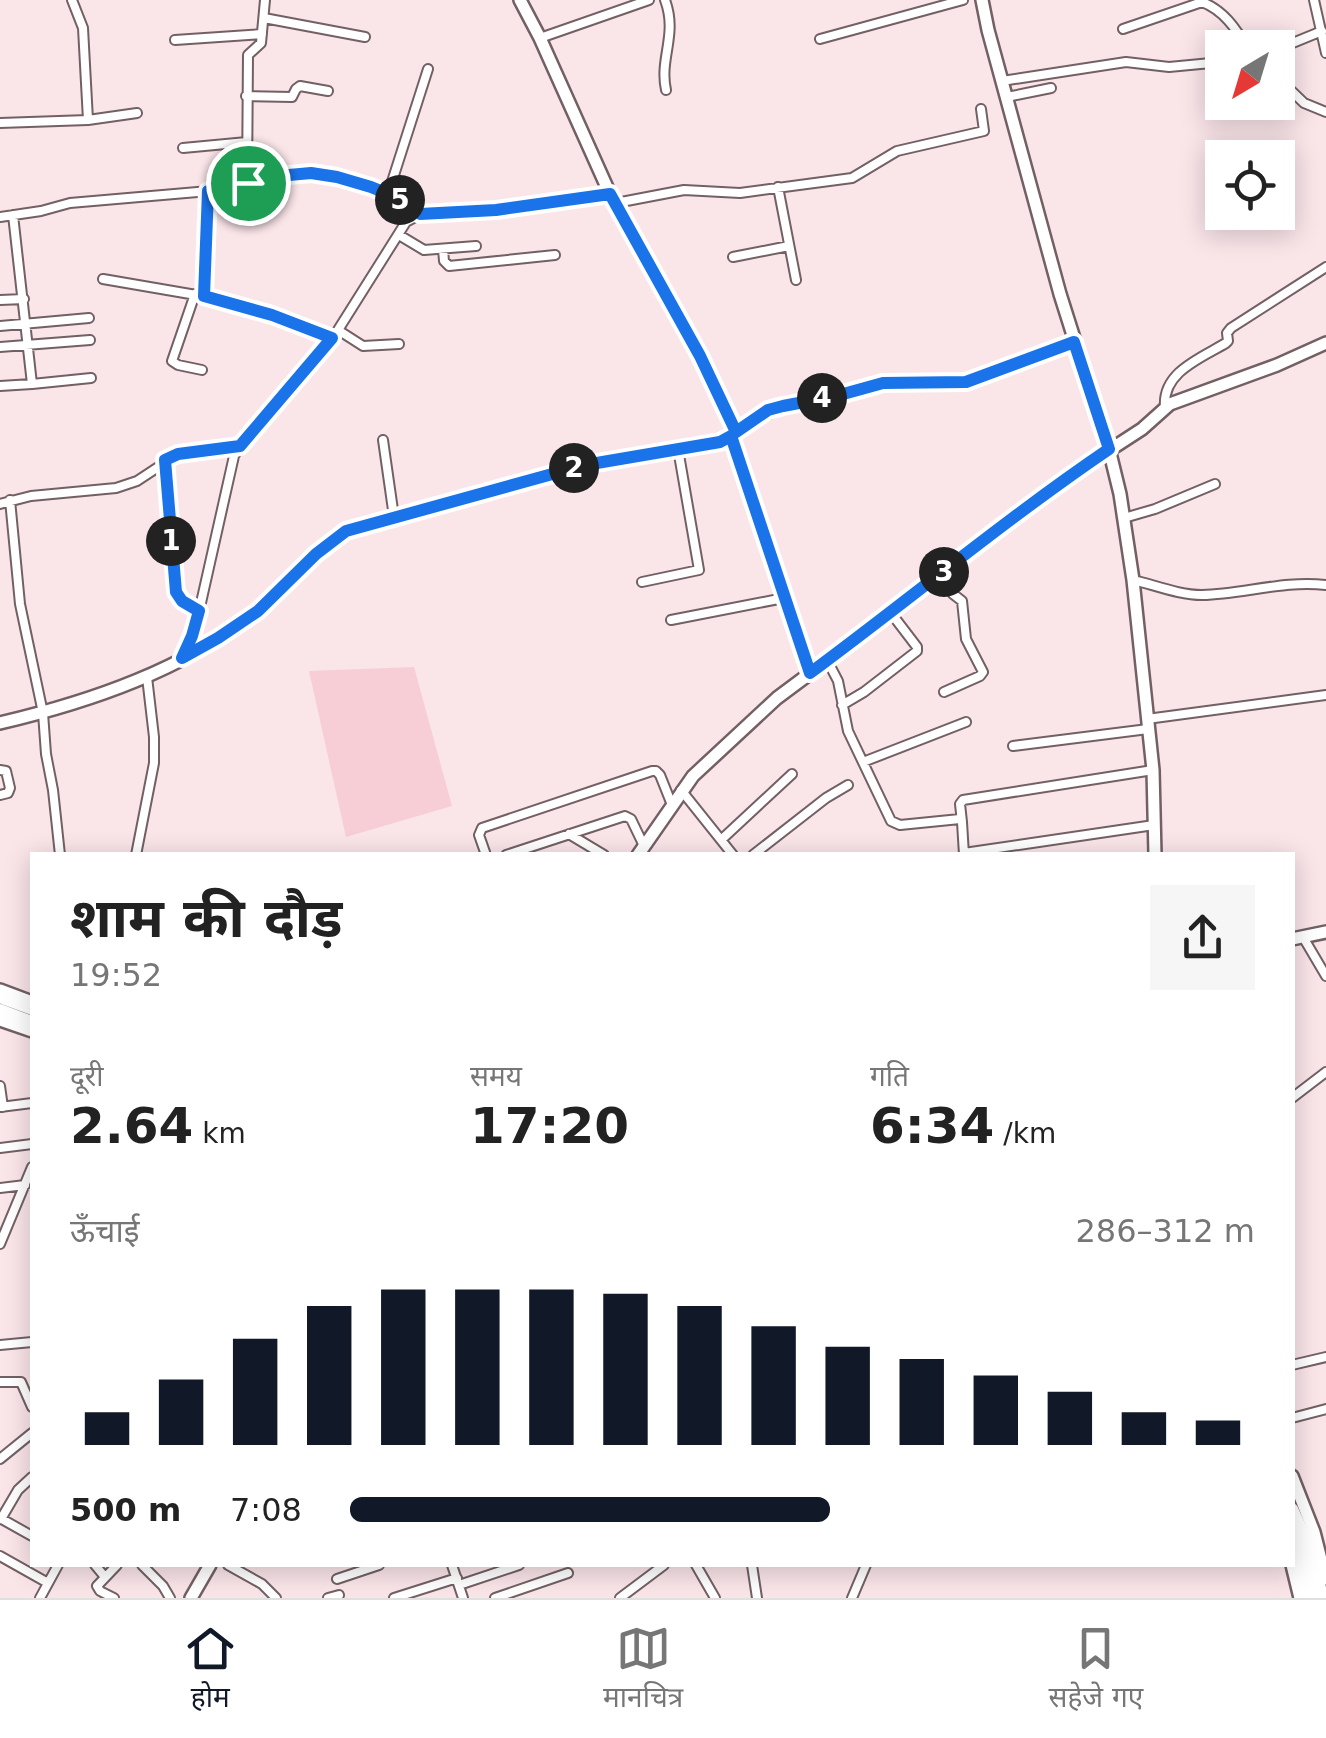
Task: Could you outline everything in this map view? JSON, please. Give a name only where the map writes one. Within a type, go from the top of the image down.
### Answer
[{"type":"main road","points":[[0,993],[30,1004]]},
{"type":"main road","points":[[0,1010],[30,1021]]},
{"type":"main road","points":[[1295,1516],[1324,1598]]},
{"type":"main road","points":[[1295,1544],[1311,1598]]},
{"type":"street","points":[[72,0],[83,28],[88,120]]},
{"type":"street","points":[[248,183],[248,56],[262,43],[265,0]]},
{"type":"street","points":[[520,0],[613,199],[700,356],[734,434],[810,673]]},
{"type":"street","points":[[540,38],[650,0]]},
{"type":"street","points":[[665,0],[672,26],[664,75],[666,90]]},
{"type":"street","points":[[820,39],[963,0]]},
{"type":"street","points":[[982,0],[1074,342],[1109,449],[1124,518],[1148,724],[1155,852]]},
{"type":"street","points":[[1314,0],[1326,54]]},
{"type":"street","points":[[1123,29],[1206,1],[1237,30]]},
{"type":"street","points":[[264,18],[365,37]]},
{"type":"street","points":[[1295,41],[1322,31]]},
{"type":"street","points":[[176,40],[262,34]]},
{"type":"street","points":[[1002,81],[1118,62],[1169,67],[1205,64]]},
{"type":"street","points":[[388,194],[428,69]]},
{"type":"street","points":[[246,96],[292,97],[300,86],[328,91]]},
{"type":"street","points":[[1007,98],[1051,88]]},
{"type":"street","points":[[1295,94],[1304,103],[1326,112]]},
{"type":"street","points":[[182,658],[199,611],[232,465],[240,446],[338,330],[406,222],[420,214],[684,190],[740,193],[852,178],[897,150],[981,132],[985,129],[981,109]]},
{"type":"street","points":[[0,123],[88,120],[137,113]]},
{"type":"street","points":[[184,148],[246,142]]},
{"type":"street","points":[[0,217],[81,201],[208,191],[311,173],[388,194],[420,214]]},
{"type":"street","points":[[778,187],[796,280]]},
{"type":"street","points":[[202,370],[172,360],[200,295],[208,191]]},
{"type":"street","points":[[14,215],[32,384]]},
{"type":"street","points":[[398,235],[430,251],[476,246]]},
{"type":"street","points":[[733,257],[790,246]]},
{"type":"street","points":[[443,250],[449,266],[555,255]]},
{"type":"street","points":[[1165,406],[1165,392],[1175,376],[1226,343],[1231,328],[1326,268]]},
{"type":"street","points":[[103,279],[200,295],[261,311],[332,338]]},
{"type":"street","points":[[0,300],[24,299]]},
{"type":"street","points":[[0,326],[89,318]]},
{"type":"street","points":[[338,330],[363,346],[398,344]]},
{"type":"street","points":[[0,347],[90,340]]},
{"type":"street","points":[[0,723],[91,699],[182,658],[258,611],[335,537],[357,527],[585,465],[720,442],[768,410],[783,406],[883,383],[966,382],[1074,342]]},
{"type":"street","points":[[641,851],[682,790],[777,698],[1010,519],[1142,428],[1165,406],[1326,343]]},
{"type":"street","points":[[0,386],[91,378]]},
{"type":"street","points":[[382,440],[394,517]]},
{"type":"street","points":[[0,504],[31,496],[116,488],[137,480],[178,454],[240,446]]},
{"type":"street","points":[[642,582],[699,570],[678,449]]},
{"type":"street","points":[[165,460],[176,592],[182,601],[199,611]]},
{"type":"street","points":[[1124,518],[1214,484]]},
{"type":"street","points":[[10,500],[20,604],[43,713],[60,852]]},
{"type":"street","points":[[939,576],[962,601],[966,639],[983,672],[944,692]]},
{"type":"street","points":[[1133,580],[1193,594],[1294,584],[1326,585]]},
{"type":"street","points":[[671,620],[784,598]]},
{"type":"street","points":[[842,705],[917,651],[891,613]]},
{"type":"street","points":[[827,660],[838,680],[848,730],[891,820],[896,825],[957,819],[962,822]]},
{"type":"street","points":[[137,852],[155,752],[147,677]]},
{"type":"street","points":[[1013,746],[1326,695]]},
{"type":"street","points":[[863,762],[966,722]]},
{"type":"street","points":[[0,770],[6,771],[10,788],[0,795]]},
{"type":"street","points":[[964,852],[960,804],[963,800],[1152,770]]},
{"type":"street","points":[[485,852],[479,834],[482,828],[652,771],[660,775],[672,806]]},
{"type":"street","points":[[721,840],[792,774]]},
{"type":"street","points":[[756,852],[848,784]]},
{"type":"street","points":[[682,790],[727,852]]},
{"type":"street","points":[[515,852],[621,817],[628,817],[641,851]]},
{"type":"street","points":[[977,852],[1154,824]]},
{"type":"street","points":[[569,834],[599,852]]},
{"type":"street","points":[[1326,932],[1298,938],[1326,976]]},
{"type":"street","points":[[0,1020],[30,1029]]},
{"type":"street","points":[[1295,1096],[1326,1072]]},
{"type":"street","points":[[0,1086],[2,1107],[30,1104]]},
{"type":"street","points":[[0,1148],[30,1144]]},
{"type":"street","points":[[0,1244],[30,1172]]},
{"type":"street","points":[[0,1188],[25,1185]]},
{"type":"street","points":[[0,1345],[30,1342]]},
{"type":"street","points":[[1295,1365],[1326,1357]]},
{"type":"street","points":[[0,1382],[30,1380]]},
{"type":"street","points":[[22,1382],[30,1402]]},
{"type":"street","points":[[1295,1417],[1326,1409]]},
{"type":"street","points":[[0,1459],[30,1435]]},
{"type":"street","points":[[30,1479],[0,1519],[30,1535]]},
{"type":"street","points":[[1295,1484],[1314,1532],[1326,1579]]},
{"type":"street","points":[[0,1556],[48,1582]]},
{"type":"street","points":[[40,1598],[57,1567]]},
{"type":"street","points":[[96,1567],[105,1577]]},
{"type":"street","points":[[114,1598],[98,1589],[98,1583],[116,1567]]},
{"type":"street","points":[[144,1567],[170,1598]]},
{"type":"street","points":[[191,1598],[209,1567]]},
{"type":"street","points":[[232,1567],[262,1584],[276,1598]]},
{"type":"street","points":[[337,1579],[373,1567]]},
{"type":"street","points":[[453,1567],[464,1598]]},
{"type":"street","points":[[394,1598],[512,1567]]},
{"type":"street","points":[[620,1598],[660,1567]]},
{"type":"street","points":[[697,1567],[715,1598]]},
{"type":"street","points":[[752,1567],[757,1598]]},
{"type":"street","points":[[852,1598],[865,1567]]},
{"type":"street","points":[[1292,1567],[1300,1598]]},
{"type":"street","points":[[495,1598],[568,1573]]},
{"type":"street","points":[[328,1598],[338,1595]]},
{"type":"shaded area","points":[[414,667],[452,806],[346,837],[309,671]]},
{"type":"route","points":[[323,174],[388,194],[420,214],[496,210],[610,194],[700,356],[736,432],[768,410],[783,406],[883,383],[966,382],[1074,342],[1109,449],[1010,519],[810,673],[731,436],[720,442],[554,473],[346,531],[316,554],[271,601],[182,658],[199,611],[182,601],[176,592],[165,460],[178,454],[240,446],[332,338],[272,315],[204,296],[208,191],[248,183],[323,174]]}]
